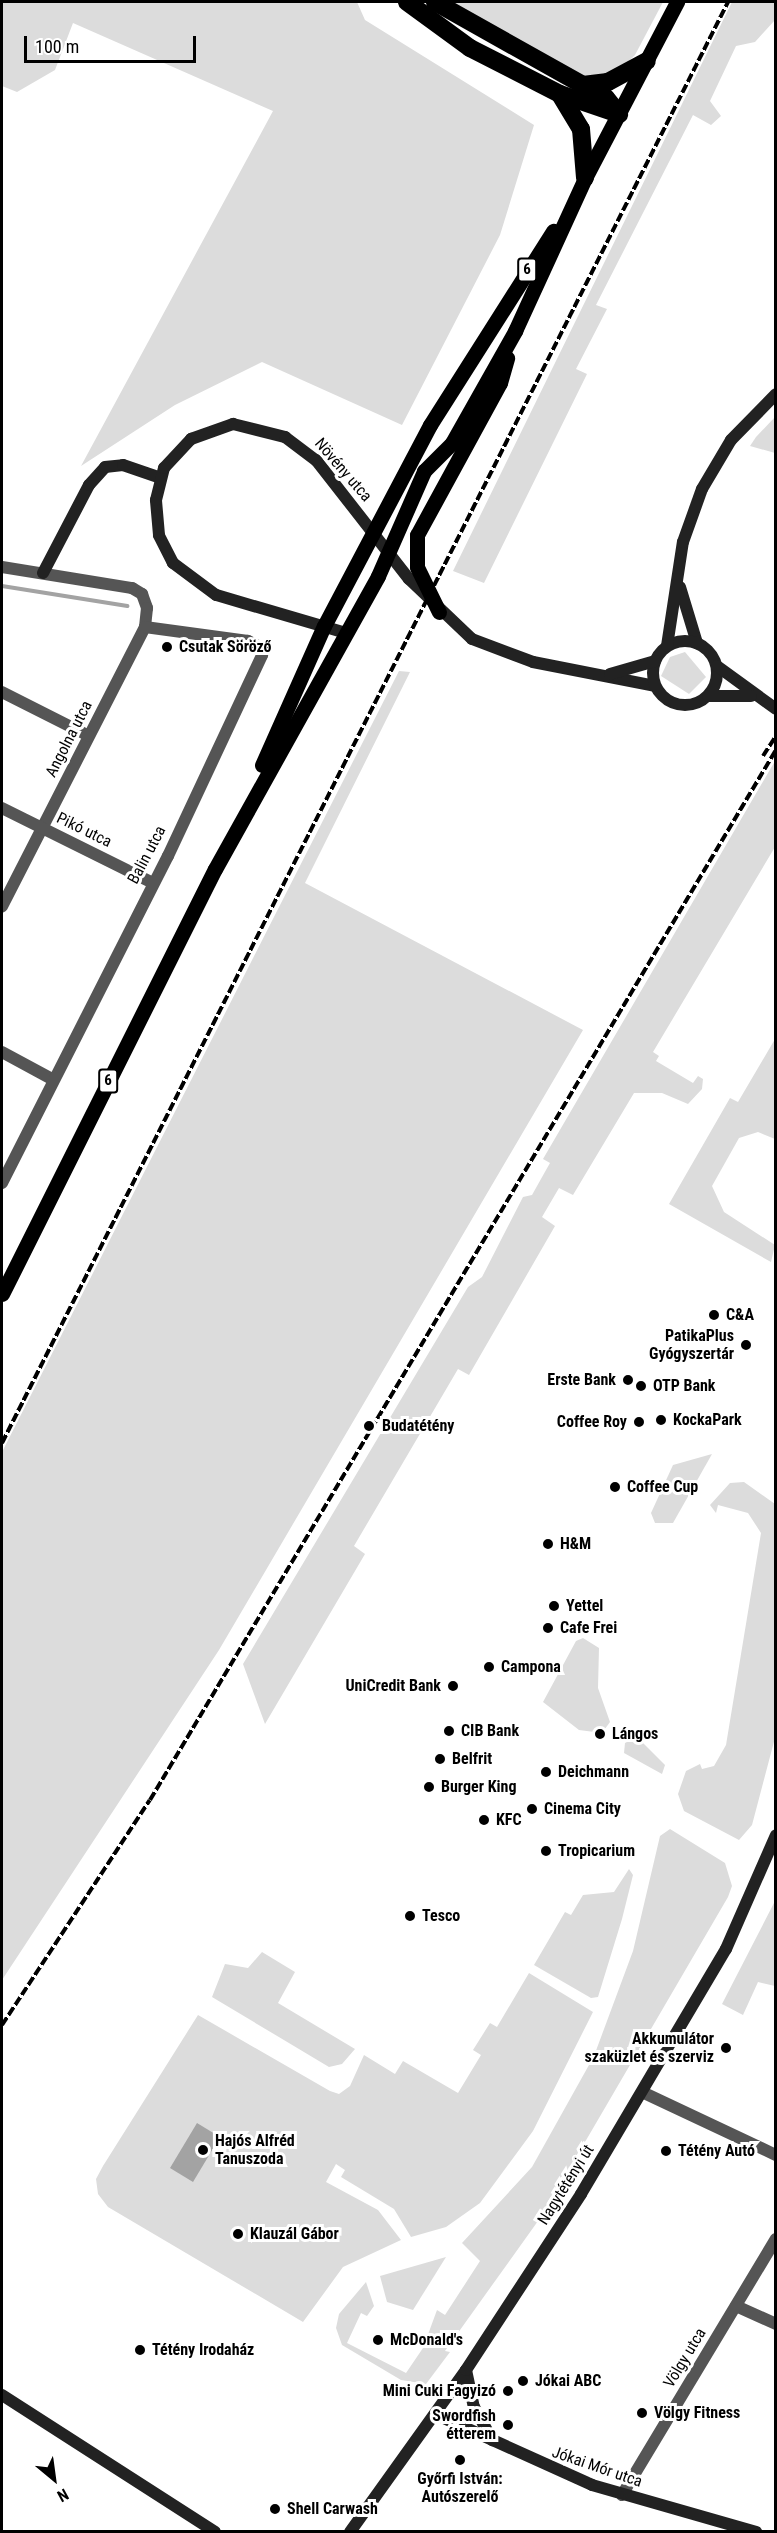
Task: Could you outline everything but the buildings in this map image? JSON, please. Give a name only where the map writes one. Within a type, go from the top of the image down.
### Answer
[{"type":"highway","points":[[407,2],[438,29],[560,94],[619,114]]},
{"type":"highway","points":[[435,2],[583,85],[619,114]]},
{"type":"highway","points":[[583,85],[608,82],[647,61]]},
{"type":"highway","points":[[560,94],[581,129],[582,184]]},
{"type":"main road","name":"6","points":[[214,869],[378,576],[424,471],[452,443],[515,331],[582,184],[677,2]]},
{"type":"main road","name":"6","points":[[2,1294],[214,869],[324,626],[491,324],[582,184]]},
{"type":"main road","points":[[439,612],[417,567],[417,535],[500,382],[515,331]]},
{"type":"main road","points":[[655,687],[655,661],[667,646],[683,542],[702,489],[731,440],[776,394]]},
{"type":"main road","name":"Növény utca","points":[[346,633],[232,601],[185,574],[159,535],[156,500],[161,478],[177,451],[214,427],[250,424],[285,437],[330,476],[439,612],[472,639],[506,655],[655,687],[681,705],[708,696],[753,696]]},
{"type":"main road","points":[[43,573],[89,485],[105,467],[123,465],[161,478]]},
{"type":"main road","points":[[667,646],[697,643],[678,580]]},
{"type":"main road","name":"Növény utca","points":[[697,643],[717,666],[753,696],[776,709]]},
{"type":"main road","name":"Növény utca","points":[[603,675],[655,661]]},
{"type":"main road","points":[[708,696],[717,666]]},
{"type":"main road","name":"Nagytétényi út","points":[[350,2532],[466,2370],[642,2092],[726,1949],[771,1862],[776,1836]]},
{"type":"main road","points":[[466,2370],[474,2407],[492,2440]]},
{"type":"main road","points":[[2,2395],[215,2532]]},
{"type":"main road","name":"Jókai Mór utca","points":[[435,2414],[622,2495],[756,2532]]},
{"type":"street","points":[[2,567],[132,588],[146,601],[145,627]]},
{"type":"street","name":"Angolna utca","points":[[2,906],[145,627]]},
{"type":"street","name":"Balin utca","points":[[2,1183],[151,882],[262,648],[248,640],[145,627]]},
{"type":"street","points":[[2,692],[89,736]]},
{"type":"street","name":"Pikó utca","points":[[2,808],[151,882]]},
{"type":"street","points":[[2,1052],[52,1079]]},
{"type":"street","points":[[642,2092],[776,2156]]},
{"type":"street","name":"Völgy utca","points":[[622,2495],[776,2239]]},
{"type":"street","points":[[736,2306],[776,2324]]},
{"type":"shaded area","points":[[2,2],[357,2],[365,20],[534,125],[500,235],[402,425],[262,362],[175,405],[81,466],[273,111],[73,23],[55,70],[17,92],[2,86]]},
{"type":"shaded area","points":[[449,2],[663,2],[635,55],[619,71],[598,78],[581,75]]},
{"type":"shaded area","points":[[732,2],[775,2],[775,20],[755,42],[736,46],[710,101],[721,116],[711,125],[693,115],[596,305],[607,309],[576,369],[587,374],[484,583],[453,571]]},
{"type":"shaded area","points":[[775,417],[775,453],[750,446],[756,437]]},
{"type":"shaded area","points":[[685,652],[706,677],[689,694],[661,676],[670,657]]},
{"type":"shaded area","points":[[399,671],[410,672],[305,883],[583,1030],[219,1650],[2,1980],[2,1452]]},
{"type":"shaded area","points":[[775,761],[775,847],[653,1052],[659,1056],[656,1061],[693,1083],[698,1076],[703,1079],[702,1089],[688,1104],[662,1093],[634,1093],[573,1195],[559,1188],[542,1217],[555,1226],[469,1375],[458,1369],[354,1546],[365,1554],[265,1724],[243,1664],[468,1287],[482,1277],[523,1197],[532,1195],[550,1163],[543,1159]]},
{"type":"shaded area","points":[[775,1039],[775,1139],[758,1132],[739,1138],[712,1186],[724,1212],[775,1245],[771,1262],[669,1204],[730,1098],[738,1102]]},
{"type":"shaded area","points":[[712,1454],[673,1523],[655,1523],[651,1513],[673,1465]]},
{"type":"shaded area","points":[[744,1482],[775,1504],[776,1734],[752,1825],[739,1840],[684,1811],[678,1794],[686,1771],[700,1764],[702,1769],[714,1766],[726,1745],[761,1533],[748,1513],[718,1505],[716,1513],[710,1505],[730,1483]]},
{"type":"shaded area","points":[[583,1638],[599,1648],[598,1688],[610,1722],[602,1733],[579,1730],[543,1702],[576,1641]]},
{"type":"shaded area","points":[[637,1737],[665,1765],[662,1774],[624,1753],[625,1743]]},
{"type":"shaded area","points":[[670,1829],[725,1863],[732,1886],[728,1897],[543,2214],[445,2351],[450,2352],[426,2384],[401,2380],[342,2345],[336,2328],[339,2314],[366,2282],[374,2306],[367,2316],[361,2313],[347,2343],[406,2373],[423,2348],[437,2310],[445,2315],[480,2261],[462,2243],[532,2167],[594,2056],[633,1951],[660,1836]]},
{"type":"shaded area","points":[[629,1869],[633,1875],[598,1997],[591,1998],[534,1965],[565,1912],[571,1915],[583,1895],[614,1892]]},
{"type":"shaded area","points":[[775,1901],[775,1986],[758,1982],[743,2015],[722,2004]]},
{"type":"shaded area","points":[[262,1952],[295,1972],[278,2003],[355,2049],[342,2064],[329,2067],[212,1997],[225,1964],[248,1968]]},
{"type":"shaded area","points":[[529,1973],[593,2012],[533,2131],[480,2203],[446,2227],[411,2237],[394,2209],[341,2177],[345,2170],[336,2164],[326,2182],[378,2210],[401,2240],[343,2267],[303,2322],[108,2207],[98,2194],[96,2179],[103,2166],[198,2015],[339,2094],[350,2086],[364,2055],[395,2074],[403,2061],[458,2093],[481,2055],[473,2050],[490,2023],[497,2027]]},
{"type":"shaded area","points":[[197,2123],[220,2137],[193,2182],[170,2168]]},
{"type":"shaded area","points":[[446,2257],[413,2310],[387,2302],[380,2276]]},
{"type":"waterway","points":[[2,586],[127,606]]},
{"type":"railway","points":[[2,1443],[728,2]]},
{"type":"railway","points":[[763,756],[776,736]]},
{"type":"railway","points":[[2,2025],[150,1800],[776,750]]},
{"type":"place","name":"Csutak Söröző","points":[[167,647]]},
{"type":"place","name":"C&A","points":[[714,1315]]},
{"type":"place","name":"PatikaPlus Gyógyszertár","points":[[746,1345]]},
{"type":"place","name":"Erste Bank","points":[[628,1380]]},
{"type":"place","name":"OTP Bank","points":[[641,1386]]},
{"type":"place","name":"KockaPark","points":[[661,1420]]},
{"type":"place","name":"Coffee Roy","points":[[639,1422]]},
{"type":"place","name":"Budatétény","points":[[369,1426]]},
{"type":"place","name":"Coffee Cup","points":[[615,1487]]},
{"type":"place","name":"H&M","points":[[548,1544]]},
{"type":"place","name":"Yettel","points":[[554,1606]]},
{"type":"place","name":"Cafe Frei","points":[[548,1628]]},
{"type":"place","name":"Campona","points":[[489,1667]]},
{"type":"place","name":"UniCredit Bank","points":[[453,1686]]},
{"type":"place","name":"CIB Bank","points":[[449,1731]]},
{"type":"place","name":"Lángos","points":[[600,1734]]},
{"type":"place","name":"Belfrit","points":[[440,1759]]},
{"type":"place","name":"Deichmann","points":[[546,1772]]},
{"type":"place","name":"Burger King","points":[[429,1787]]},
{"type":"place","name":"Cinema City","points":[[532,1809]]},
{"type":"place","name":"KFC","points":[[484,1820]]},
{"type":"place","name":"Tropicarium","points":[[546,1851]]},
{"type":"place","name":"Tesco","points":[[410,1916]]},
{"type":"place","name":"Akkumulátor szaküzlet és szerviz","points":[[726,2048]]},
{"type":"place","name":"Hajós Alfréd Tanuszoda","points":[[203,2150]]},
{"type":"place","name":"Tétény Autó","points":[[666,2151]]},
{"type":"place","name":"Klauzál Gábor","points":[[238,2234]]},
{"type":"place","name":"McDonald's","points":[[378,2340]]},
{"type":"place","name":"Tétény Irodaház","points":[[140,2350]]},
{"type":"place","name":"Jókai ABC","points":[[523,2381]]},
{"type":"place","name":"Mini Cuki Fagyizó","points":[[508,2391]]},
{"type":"place","name":"Völgy Fitness","points":[[642,2413]]},
{"type":"place","name":"Swordfish étterem","points":[[508,2425]]},
{"type":"place","name":"Győrfi István: Autószerelő","points":[[460,2460]]},
{"type":"place","name":"Shell Carwash","points":[[275,2509]]}]
